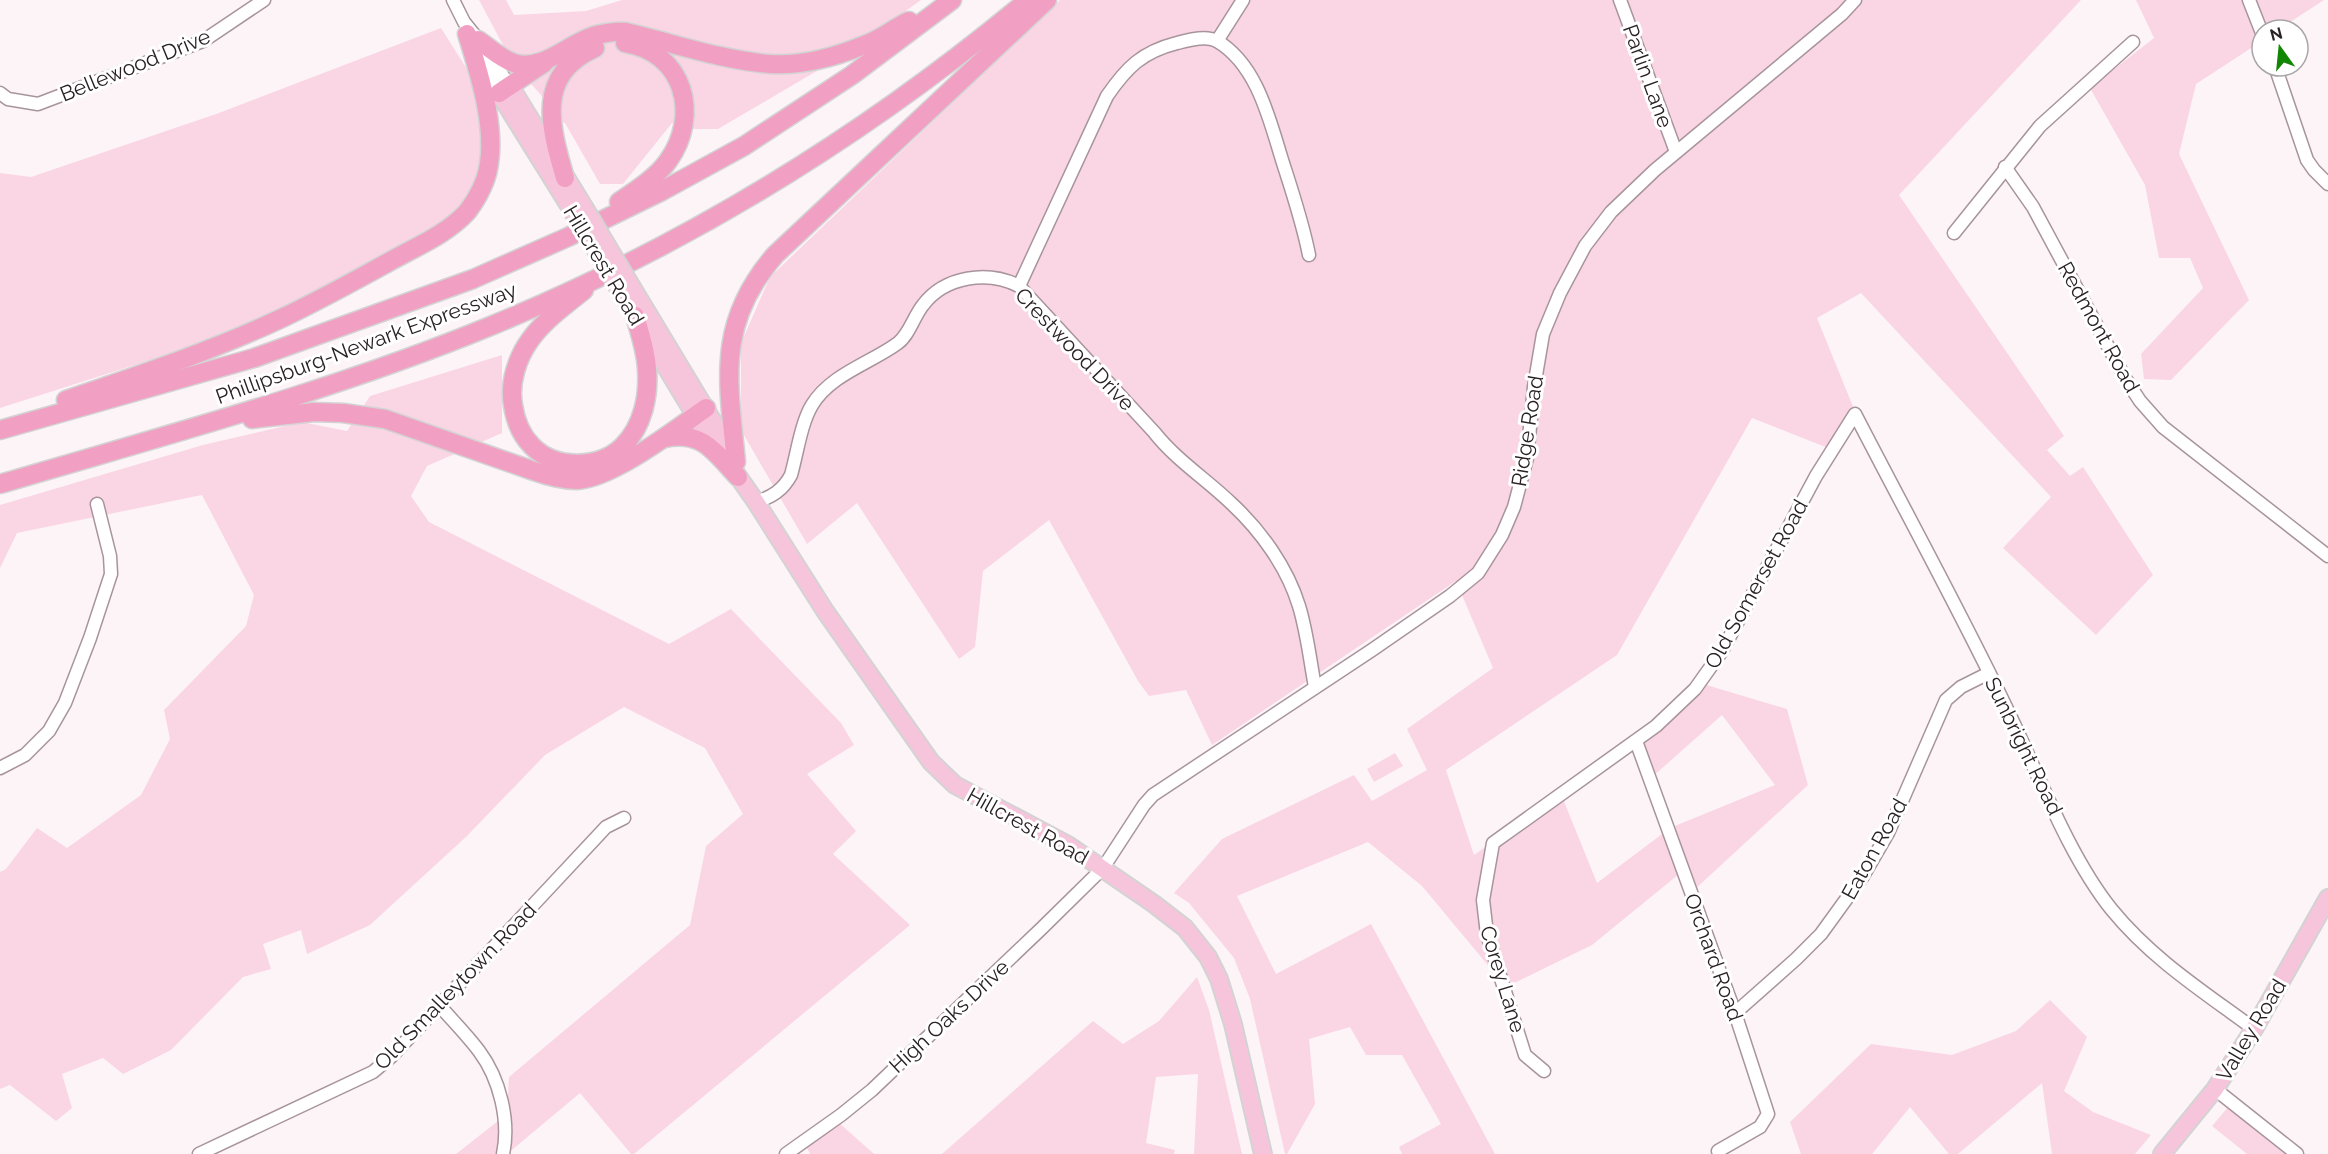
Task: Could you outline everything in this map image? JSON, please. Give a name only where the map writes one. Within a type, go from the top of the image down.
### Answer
[{"type":"highway","points":[[504,90],[553,57],[593,36],[614,31],[739,60],[771,64],[797,63],[820,59],[868,44],[952,0]]},
{"type":"highway","name":"Phillipsburg-Newark Expressway","points":[[0,430],[254,358],[474,279],[568,237],[660,192],[744,146],[852,75],[952,0]]},
{"type":"highway","name":"Phillipsburg-Newark Expressway","points":[[0,484],[194,428],[363,373],[493,325],[602,275],[675,239],[761,192],[909,92],[1028,0]]},
{"type":"highway","points":[[737,470],[728,390],[728,363],[734,324],[752,285],[775,255],[1047,0]]},
{"type":"highway","points":[[470,32],[516,64],[530,64],[553,57]]},
{"type":"highway","points":[[0,424],[169,364],[281,318],[333,293],[441,233],[467,212],[484,182],[490,151],[483,95],[470,32]]},
{"type":"highway","points":[[565,178],[551,121],[552,97],[559,77],[568,65],[582,54],[613,43],[627,43],[657,55],[674,72],[682,87],[686,117],[680,138],[668,162],[638,189],[568,237]]},
{"type":"highway","points":[[602,275],[539,328],[529,341],[514,375],[512,397],[517,421],[531,446],[543,454],[567,463],[588,464],[600,461],[616,452],[631,437],[637,428],[647,397],[645,351],[635,316]]},
{"type":"highway","points":[[194,428],[291,413],[343,413],[385,419],[531,470],[550,476],[577,480],[596,476],[614,467],[661,439],[701,411]]},
{"type":"highway","points":[[661,439],[678,435],[690,436],[705,442],[737,470]]},
{"type":"main road","name":"Hillcrest Road","points":[[504,90],[565,178],[578,210]]},
{"type":"main road","name":"Hillcrest Road","points":[[504,90],[825,611],[931,762],[955,784],[1023,819],[1155,904],[1185,928],[1214,966],[1233,1024],[1263,1154]]},
{"type":"main road","name":"Hillcrest Road","points":[[628,292],[635,316],[701,411]]},
{"type":"main road","name":"Valley Road","points":[[2162,1154],[2215,1089],[2254,1029],[2328,898]]},
{"type":"street","name":"Bellewood Drive","points":[[0,93],[8,99],[39,104],[203,41],[264,0]]},
{"type":"street","name":"Hillcrest Road","points":[[453,0],[504,90]]},
{"type":"street","points":[[1217,40],[1243,0]]},
{"type":"street","name":"Parlin Lane","points":[[1620,0],[1676,152]]},
{"type":"street","name":"Ridge Road","points":[[1102,868],[1153,795],[1450,596],[1478,573],[1502,535],[1520,487],[1527,458],[1540,348],[1560,292],[1585,246],[1611,212],[1676,152],[1842,14],[1855,0]]},
{"type":"street","points":[[2249,0],[2256,18]]},
{"type":"street","points":[[1019,286],[1107,96],[1122,75],[1137,60],[1158,48],[1194,39],[1217,40],[1243,65],[1260,96],[1303,224],[1309,255]]},
{"type":"street","points":[[1954,233],[2040,126],[2133,42]]},
{"type":"street","points":[[2279,78],[2307,160],[2328,184]]},
{"type":"street","name":"Redmont Road","points":[[2005,167],[2033,207],[2125,378],[2140,401],[2163,427],[2328,556]]},
{"type":"street","name":"Crestwood Drive","points":[[756,502],[770,497],[787,483],[808,412],[819,396],[834,382],[900,342],[923,304],[942,287],[973,277],[1007,280],[1019,286],[1154,432],[1165,447],[1231,502],[1252,524],[1279,560],[1297,599],[1315,687]]},
{"type":"street","name":"Sunbright Road","points":[[1856,414],[1989,673],[2073,848],[2092,881],[2112,909],[2163,962],[2254,1029]]},
{"type":"street","name":"Old Somerset Road","points":[[1493,843],[1636,741],[1678,708],[1722,651],[1816,476],[1856,414]]},
{"type":"street","points":[[0,768],[25,755],[49,731],[65,703],[90,638],[111,574],[110,556],[97,504]]},
{"type":"street","name":"Eaton Road","points":[[1735,1013],[1796,959],[1840,909],[1888,833],[1947,700],[1961,687],[1989,673]]},
{"type":"street","name":"Orchard Road","points":[[1636,741],[1735,1013],[1768,1114],[1760,1127],[1718,1151]]},
{"type":"street","name":"Old Smalleytown Road","points":[[199,1154],[373,1072],[392,1056],[606,827],[624,818]]},
{"type":"street","name":"Corey Lane","points":[[1493,843],[1483,900],[1487,934],[1525,1055],[1544,1071]]},
{"type":"street","name":"High Oaks Drive","points":[[786,1154],[872,1090],[1102,868]]},
{"type":"street","points":[[439,1005],[480,1051],[498,1088],[507,1136],[503,1154]]},
{"type":"street","points":[[2215,1089],[2297,1154]]},
{"type":"shaded area","points":[[479,0],[506,0],[514,15],[586,11],[622,0],[921,0],[839,58],[718,129],[695,129],[672,123],[623,184],[600,184],[565,123],[556,119],[541,95],[513,64]]},
{"type":"shaded area","points":[[1060,0],[2081,0],[1899,195],[2064,436],[2047,450],[2070,476],[2083,467],[2153,575],[2096,635],[2003,548],[2051,497],[1861,293],[1817,318],[1856,414],[1833,450],[1752,418],[1617,655],[1446,770],[1474,855],[1561,794],[1597,883],[1670,828],[1775,785],[1722,715],[1651,778],[1641,742],[1703,684],[1787,709],[1808,785],[1692,892],[1684,870],[1592,945],[1506,987],[1422,886],[1368,842],[1237,896],[1276,974],[1371,924],[1495,1154],[1402,1154],[1399,1147],[1441,1124],[1402,1055],[1366,1055],[1350,1027],[1309,1039],[1315,1104],[1285,1154],[1250,999],[1234,958],[1189,903],[1174,893],[1222,839],[1354,775],[1372,801],[1427,770],[1407,729],[1493,668],[1456,581],[1212,745],[1186,690],[1149,696],[1138,681],[1049,520],[983,571],[975,647],[959,659],[857,503],[807,544],[734,418],[741,413],[741,343],[770,277]]},
{"type":"shaded area","points":[[2136,0],[2324,0],[2296,18],[2250,18],[2250,49],[2196,84],[2179,154],[2249,300],[2171,380],[2144,379],[2141,354],[2203,288],[2190,258],[2159,258],[2145,185],[2090,88],[2154,38]]},
{"type":"shaded area","points":[[441,28],[484,96],[484,176],[452,223],[257,326],[0,408],[0,173],[31,177],[219,113]]},
{"type":"shaded area","points":[[502,355],[502,433],[427,466],[411,496],[429,522],[669,644],[731,609],[841,723],[854,745],[807,774],[856,831],[833,854],[910,925],[634,1154],[631,1154],[580,1093],[507,1154],[456,1154],[507,1114],[509,1077],[690,925],[706,846],[743,814],[705,748],[624,707],[545,755],[467,836],[370,925],[307,954],[301,930],[263,944],[271,969],[243,977],[171,1050],[123,1074],[103,1058],[62,1074],[72,1108],[56,1121],[10,1085],[0,1089],[0,872],[6,869],[37,828],[67,848],[141,795],[170,739],[164,710],[246,626],[254,595],[202,495],[17,533],[0,568],[0,505],[203,445],[302,422],[347,431],[370,396]]},
{"type":"shaded area","points":[[1395,753],[1403,766],[1374,782],[1367,769]]},
{"type":"shaded area","points":[[1197,977],[1209,1010],[1242,1154],[1194,1154],[1198,1074],[1156,1077],[1146,1143],[1175,1150],[1174,1154],[942,1154],[1093,1021],[1123,1044],[1159,1021]]},
{"type":"shaded area","points":[[2050,1000],[2087,1037],[2064,1091],[2093,1112],[2151,1135],[2135,1154],[2052,1154],[2042,1083],[1958,1154],[1949,1154],[1910,1107],[1872,1154],[1801,1154],[1790,1122],[1871,1044],[1952,1055],[2016,1031]]},
{"type":"shaded area","points":[[2234,1100],[2299,1154],[2247,1154],[2212,1126]]},
{"type":"shaded area","points":[[838,1122],[874,1154],[810,1154],[806,1146]]}]
